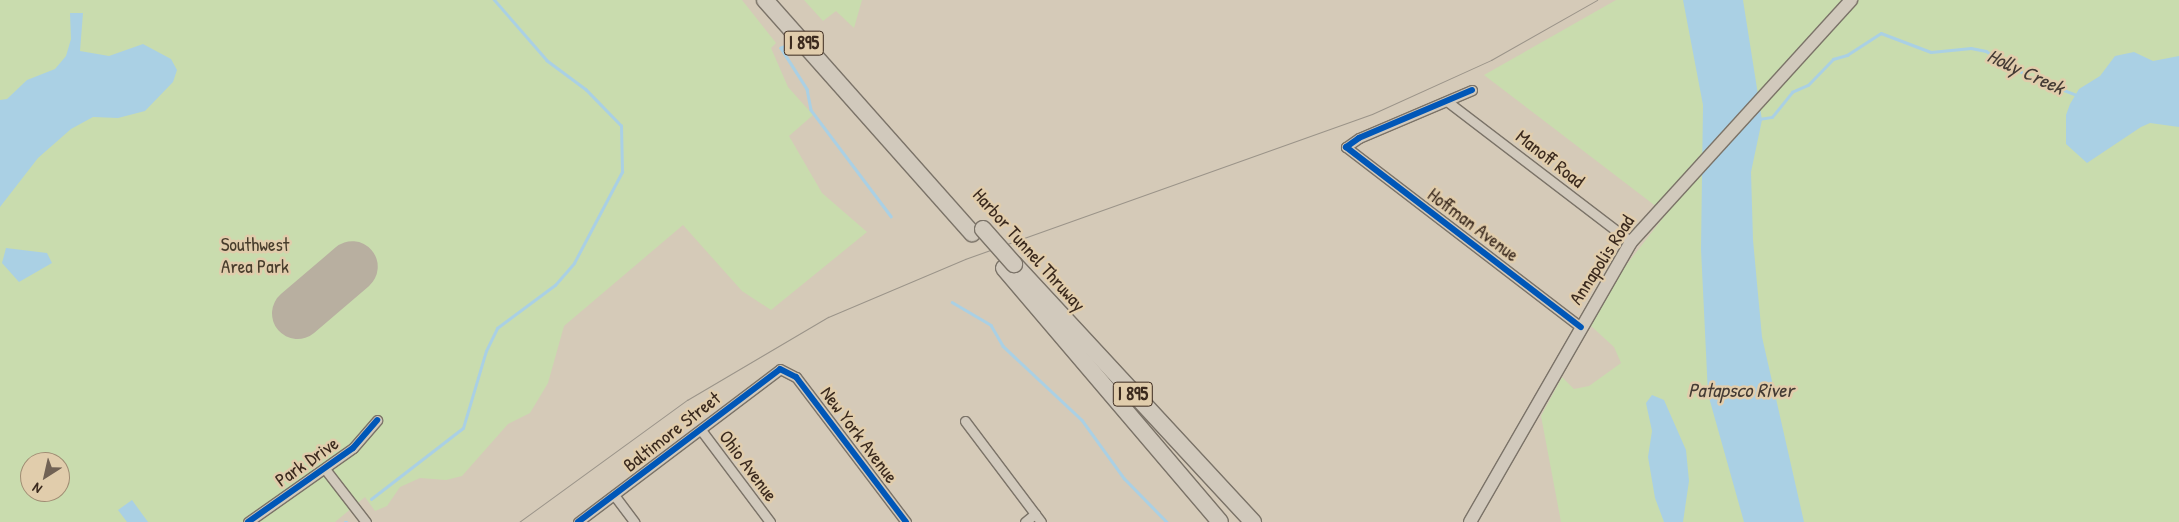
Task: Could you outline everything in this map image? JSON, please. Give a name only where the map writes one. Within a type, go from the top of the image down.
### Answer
[{"type":"highway","name":"Harbor Tunnel Thruway","points":[[765,0],[847,83]]},
{"type":"highway","name":"Harbor Tunnel Thruway","points":[[779,0],[847,83],[977,231],[1253,522]]},
{"type":"highway","name":"Harbor Tunnel Thruway","points":[[1009,266],[1220,522]]},
{"type":"main road","name":"Annapolis Road","points":[[1470,522],[1631,242],[1689,176],[1852,0]]},
{"type":"street","points":[[1448,102],[1472,90]]},
{"type":"street","name":"Hoffman Avenue","points":[[1448,102],[1359,138],[1346,147],[1581,327]]},
{"type":"street","name":"Manoff Road","points":[[1448,102],[1631,242]]},
{"type":"street","name":"Baltimore Street","points":[[578,522],[700,430],[769,374],[785,370]]},
{"type":"street","name":"New York Avenue","points":[[785,370],[796,377],[906,522]]},
{"type":"street","name":"Park Drive","points":[[248,522],[325,469],[365,437],[377,420]]},
{"type":"street","points":[[964,421],[1041,522]]},
{"type":"street","name":"Ohio Avenue","points":[[700,430],[770,522]]},
{"type":"street","name":"Park Drive","points":[[325,469],[366,522]]},
{"type":"street","points":[[614,495],[634,522]]},
{"type":"street","points":[[1025,522],[1035,514]]},
{"type":"green space","name":"Southwest Area Park","points":[[0,0],[742,0],[776,43],[771,48],[788,87],[813,115],[789,136],[822,193],[867,232],[771,310],[742,291],[683,225],[564,326],[548,383],[530,413],[508,424],[462,476],[446,480],[420,478],[400,487],[387,506],[375,511],[365,497],[335,522],[0,522]]},
{"type":"green space","points":[[804,0],[862,0],[854,28],[836,11],[823,21]]},
{"type":"green space","points":[[1616,0],[2179,0],[2179,522],[1561,522],[1541,416],[1562,377],[1574,389],[1589,386],[1621,363],[1614,347],[1590,325],[1624,268],[1666,214],[1484,75]]},
{"type":"water","name":"Patapsco River","points":[[1683,0],[1743,0],[1762,120],[1751,172],[1753,240],[1762,337],[1804,522],[1744,522],[1708,394],[1701,249],[1703,105]]},
{"type":"water","points":[[70,13],[83,13],[80,51],[109,56],[143,44],[171,59],[177,70],[173,82],[145,111],[118,118],[93,117],[71,129],[38,158],[0,207],[0,100],[7,99],[27,80],[55,69],[66,56],[71,39]]},
{"type":"water","points":[[2134,52],[2153,61],[2179,56],[2179,127],[2150,123],[2087,163],[2066,144],[2066,115],[2070,104],[2079,89],[2100,76],[2115,56]]},
{"type":"water","points":[[6,248],[47,253],[52,263],[19,282],[2,263]]},
{"type":"water","points":[[1652,395],[1664,400],[1686,450],[1689,481],[1683,522],[1664,522],[1655,498],[1648,457],[1652,431],[1646,403]]},
{"type":"water","points":[[132,500],[148,522],[127,522],[118,510]]},
{"type":"waterway","points":[[371,499],[463,428],[486,351],[497,328],[555,285],[574,263],[622,172],[621,126],[586,90],[547,61],[494,0]]},
{"type":"waterway","name":"Holly Creek","points":[[1759,119],[1772,117],[1792,92],[1808,85],[1833,59],[1847,55],[1881,33],[1931,52],[1971,48],[1986,51],[2030,77],[2077,95]]},
{"type":"waterway","points":[[794,43],[781,48],[807,89],[811,110],[891,216]]},
{"type":"waterway","points":[[952,302],[991,325],[1003,346],[1082,420],[1124,478],[1167,522]]},
{"type":"runway","points":[[297,313],[352,266]]},
{"type":"tram line","points":[[519,522],[687,400],[828,317],[965,259],[1372,114],[1491,60],[1597,0]]},
{"type":"cycle path","points":[[1472,90],[1359,138],[1346,147],[1581,327]]},
{"type":"cycle path","points":[[578,522],[780,369],[796,377],[906,522]]},
{"type":"cycle path","points":[[248,522],[353,448],[377,420]]}]
